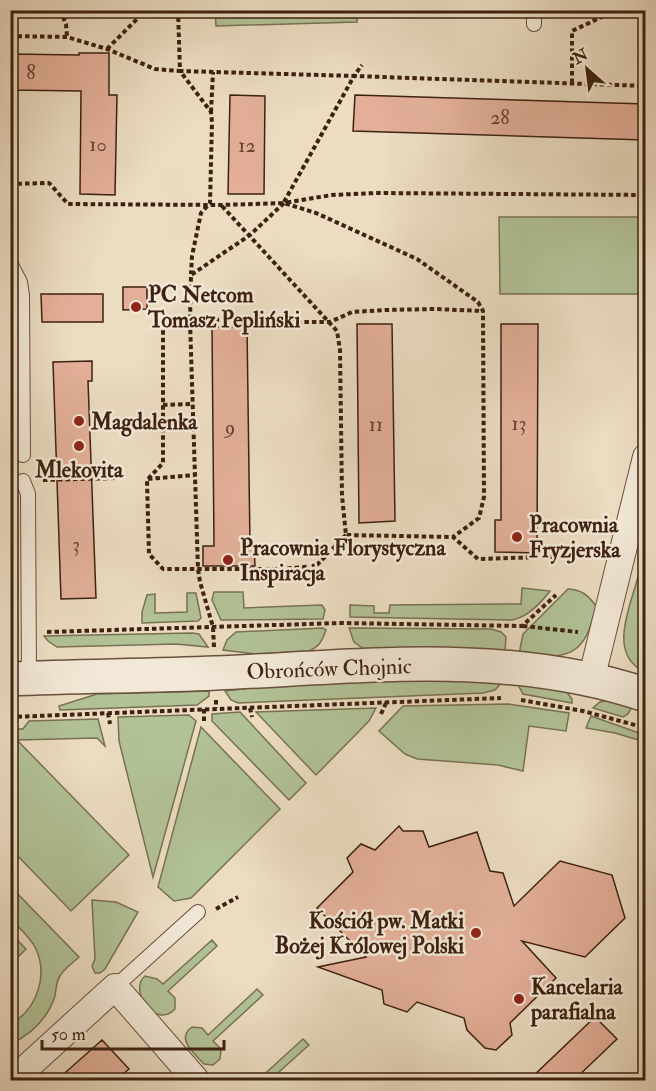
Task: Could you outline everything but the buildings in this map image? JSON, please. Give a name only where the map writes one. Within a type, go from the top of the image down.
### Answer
[{"type":"street","points":[[591,680],[645,457]]},
{"type":"street","name":"Obrońców Chojnic","points":[[20,679],[216,673],[341,665],[420,663],[510,668],[591,680],[645,695]]},
{"type":"street","points":[[13,1080],[116,987],[196,1080]]},
{"type":"lane","points":[[10,263],[20,282],[22,295],[23,455]]},
{"type":"lane","points":[[20,679],[30,633],[28,494],[23,481]]},
{"type":"lane","points":[[116,987],[204,912]]},
{"type":"path","points":[[60,10],[66,24],[67,37]]},
{"type":"path","points":[[107,49],[146,10]]},
{"type":"path","points":[[178,10],[180,71],[211,112]]},
{"type":"path","points":[[573,84],[572,31],[610,13]]},
{"type":"path","points":[[10,36],[67,37],[107,49],[155,69],[180,71],[645,86]]},
{"type":"path","points":[[191,275],[250,235],[284,203],[362,65]]},
{"type":"path","points":[[213,72],[210,204],[201,213],[192,256],[190,321],[198,569],[213,627]]},
{"type":"path","points":[[10,184],[49,183],[68,204],[284,203],[332,195],[376,193],[645,195]]},
{"type":"path","points":[[284,203],[316,213],[417,258],[478,302],[483,311],[484,497],[479,518],[453,537],[346,535],[316,566],[280,569],[164,569],[149,554],[147,480],[164,463],[163,327],[190,321],[256,318],[292,322],[330,322],[352,312],[435,309],[483,311]]},
{"type":"path","points":[[221,205],[337,331],[340,350],[342,496],[346,535]]},
{"type":"path","points":[[163,405],[192,404]]},
{"type":"path","points":[[147,480],[195,475]]},
{"type":"path","points":[[23,481],[117,478]]},
{"type":"path","points":[[453,537],[478,559],[577,556]]},
{"type":"path","points":[[522,626],[556,595]]},
{"type":"path","points":[[30,633],[341,623],[522,626],[582,632]]},
{"type":"path","points":[[10,717],[508,698]]},
{"type":"path","points":[[519,700],[583,711],[645,728]]},
{"type":"path","points":[[381,714],[386,703]]},
{"type":"path","points":[[250,708],[252,717]]},
{"type":"path","points":[[204,709],[204,721]]},
{"type":"path","points":[[108,713],[110,724]]},
{"type":"path","points":[[204,912],[238,897]]},
{"type":"green space","points":[[215,11],[357,11],[357,22],[216,26]]},
{"type":"green space","points":[[499,217],[645,217],[645,294],[500,294]]},
{"type":"green space","points":[[638,577],[645,584],[645,672],[633,664],[624,642],[624,629]]},
{"type":"green space","points":[[522,588],[550,591],[533,609],[512,620],[350,617],[350,605],[374,606],[374,613],[389,613],[390,605],[521,604]]},
{"type":"green space","points":[[568,589],[584,594],[596,606],[592,623],[580,645],[562,655],[519,654],[523,634]]},
{"type":"green space","points":[[214,592],[243,592],[244,608],[322,605],[325,610],[323,619],[221,620],[212,600]]},
{"type":"green space","points":[[187,593],[196,593],[201,618],[198,621],[142,623],[142,612],[147,595],[155,594],[155,613],[187,612]]},
{"type":"green space","points":[[323,628],[326,630],[322,640],[309,651],[256,654],[223,650],[227,640],[236,632]]},
{"type":"green space","points":[[349,628],[491,629],[501,632],[506,637],[505,651],[364,649],[354,642]]},
{"type":"green space","points":[[199,634],[208,647],[176,644],[57,647],[44,636]]},
{"type":"green space","points":[[359,677],[504,680],[495,690],[483,693],[238,703],[231,700],[225,691]]},
{"type":"green space","points":[[517,683],[566,691],[572,703],[523,694]]},
{"type":"green space","points":[[209,691],[209,696],[197,705],[60,710],[59,706],[97,694]]},
{"type":"green space","points":[[610,700],[632,706],[628,714],[623,717],[593,708],[600,702]]},
{"type":"green space","points":[[508,704],[569,713],[566,731],[529,726],[523,771],[498,765],[417,759],[405,754],[379,731],[403,706]]},
{"type":"green space","points":[[376,708],[369,721],[316,775],[256,712]]},
{"type":"green space","points":[[240,712],[306,783],[289,800],[212,721],[212,714]]},
{"type":"green space","points":[[189,715],[196,721],[153,877],[119,741],[118,717]]},
{"type":"green space","points":[[591,716],[645,735],[645,742],[615,733],[586,728]]},
{"type":"green space","points":[[98,719],[105,746],[97,738],[17,740],[129,855],[71,911],[11,849],[10,746],[16,740],[11,740],[11,729],[23,729],[29,721]]},
{"type":"green space","points":[[201,727],[280,809],[191,898],[174,901],[158,887]]},
{"type":"green space","points":[[11,887],[79,957],[60,975],[52,1004],[43,1018],[32,1030],[11,1044],[11,1024],[28,1010],[34,1000],[41,969],[35,947],[11,919]]},
{"type":"green space","points":[[92,900],[116,902],[138,912],[105,969],[100,973],[95,973],[92,966],[95,959]]},
{"type":"green space","points":[[11,934],[26,949],[11,964]]},
{"type":"green space","points":[[212,940],[217,946],[168,991],[175,998],[175,1009],[167,1014],[159,1015],[146,1006],[140,990],[145,976],[157,979],[163,984]]},
{"type":"green space","points":[[257,989],[263,995],[213,1041],[221,1049],[220,1059],[213,1065],[204,1064],[188,1046],[185,1036],[187,1032],[192,1027],[202,1028],[208,1035]]},
{"type":"green space","points":[[303,1039],[309,1045],[270,1080],[258,1080]]},
{"type":"place","name":"PC Netcom Tomasz Pepliński","points":[[136,307]]},
{"type":"place","name":"Magdalenka","points":[[79,421]]},
{"type":"place","name":"Mlekovita","points":[[79,446]]},
{"type":"place","name":"Pracownia Fryzjerska","points":[[517,537]]},
{"type":"place","name":"Pracownia Florystyczna Inspiracja","points":[[228,560]]},
{"type":"place","name":"Kościół pw. Matki Bożej Królowej Polski","points":[[476,933]]},
{"type":"place","name":"Kancelaria parafialna","points":[[519,999]]}]
